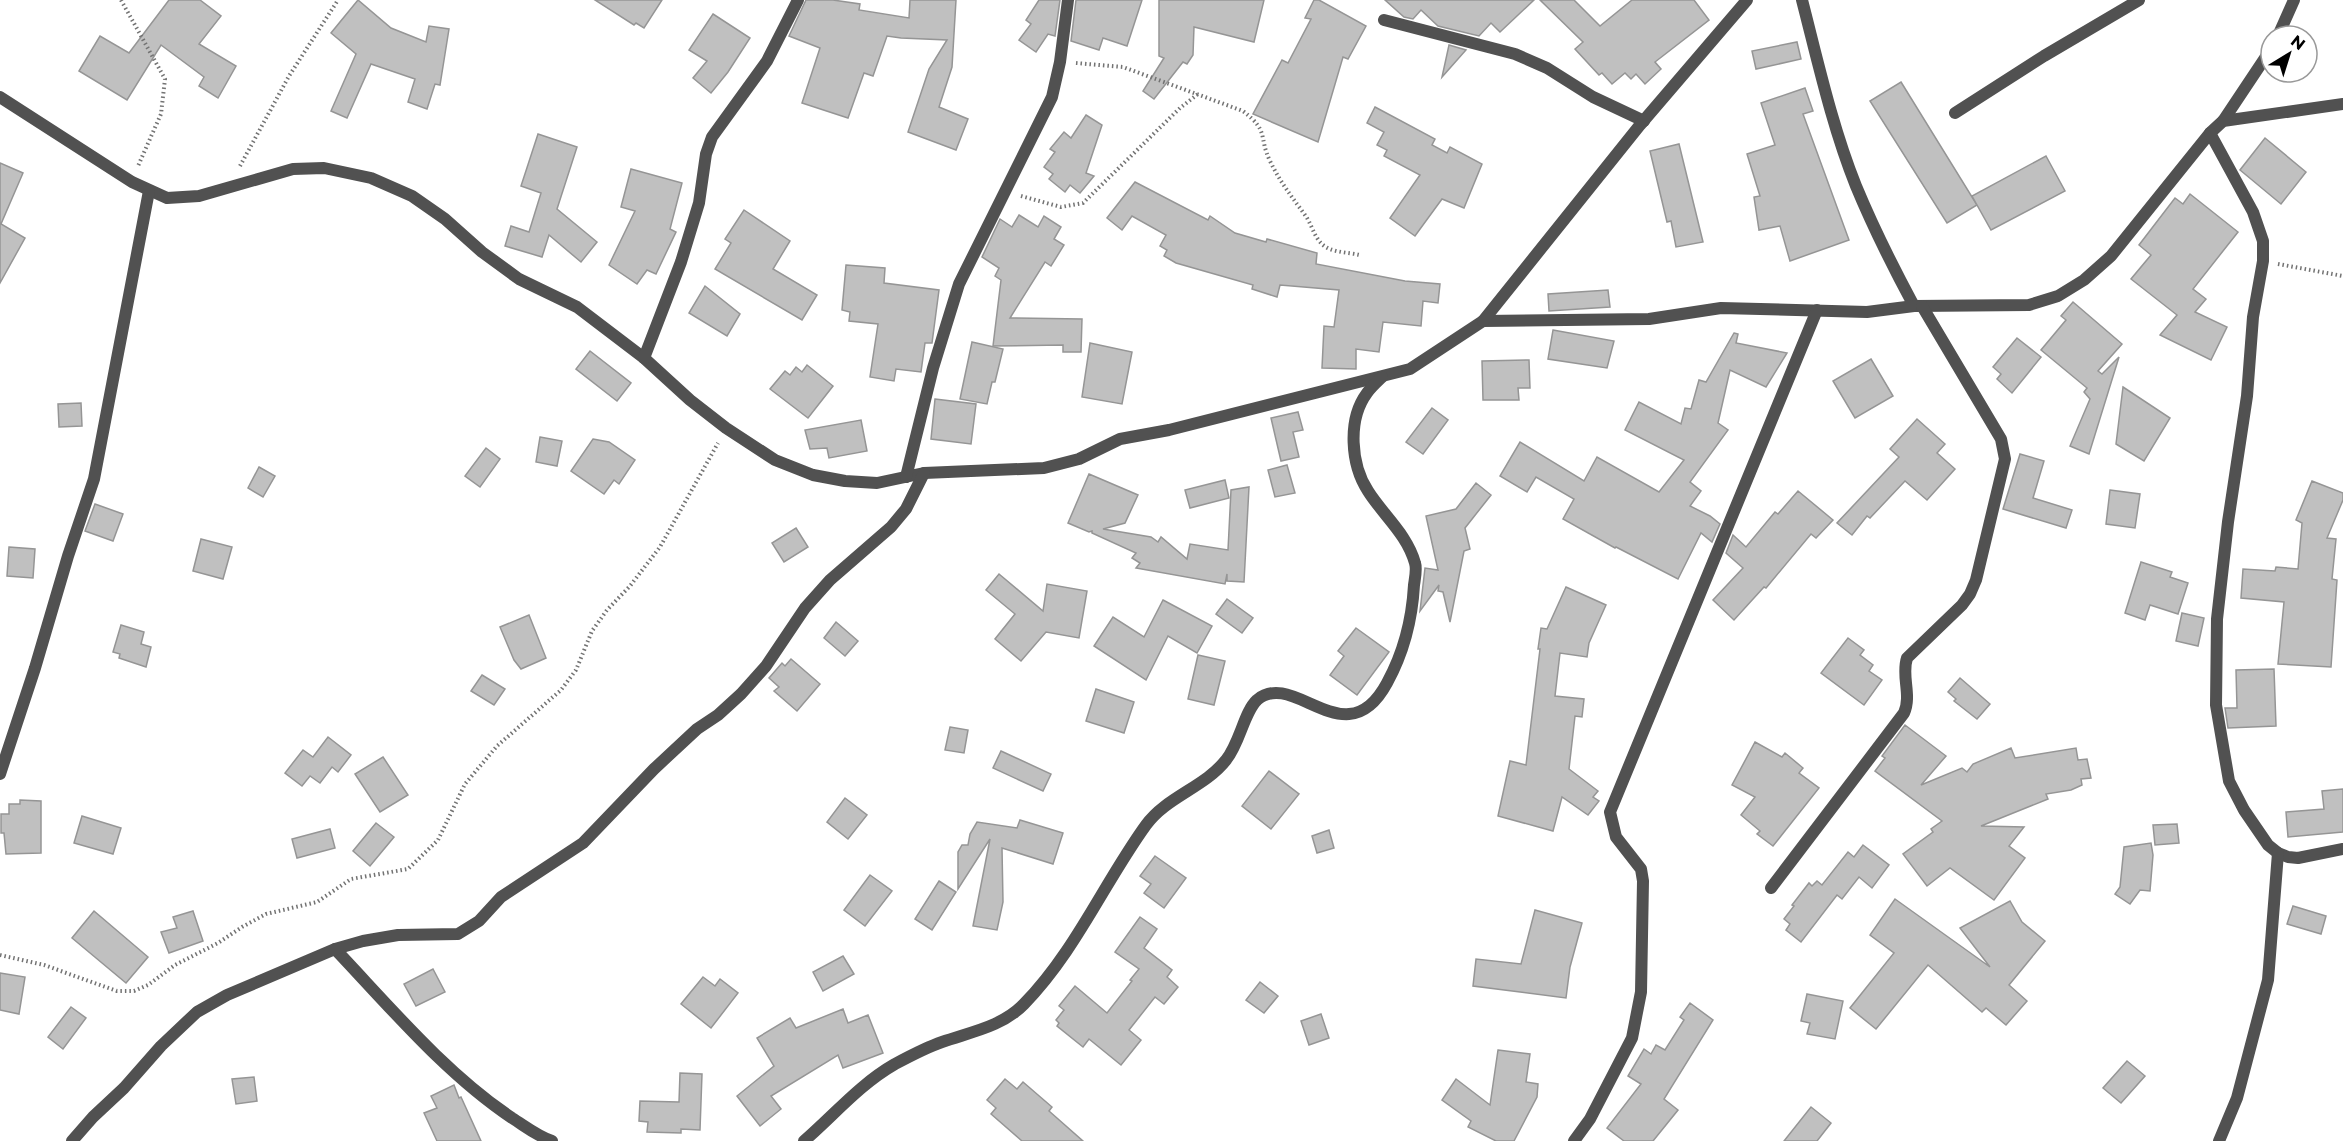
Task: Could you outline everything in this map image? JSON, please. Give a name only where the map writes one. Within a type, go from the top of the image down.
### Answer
[{"type":"street","points":[[644,358],[681,262],[699,203],[706,154],[712,136],[767,61],[798,0]]},
{"type":"street","points":[[906,477],[933,368],[959,284],[1052,97],[1060,62],[1068,0]]},
{"type":"street","points":[[0,97],[132,182],[167,198],[199,196],[293,169],[324,168],[371,178],[412,196],[445,219],[482,252],[519,279],[577,307],[644,358],[690,400],[726,428],[776,460],[813,475],[845,481],[877,483],[924,473],[1044,468],[1079,459],[1120,439],[1169,430],[1410,369],[1483,321],[1644,121],[1747,0]]},
{"type":"street","points":[[1771,888],[1904,713],[1909,698],[1905,664],[1907,658],[1962,605],[1976,580],[2005,459],[2001,439],[1918,306],[1880,240],[1837,131],[1802,0]]},
{"type":"street","points":[[1955,113],[2044,56],[2139,0]]},
{"type":"street","points":[[2283,24],[2294,0]]},
{"type":"street","points":[[1384,20],[1515,54],[1546,68],[1593,97],[1644,121]]},
{"type":"street","points":[[1483,321],[1649,319],[1721,308],[1867,312],[1918,306],[2029,305],[2058,296],[2084,280],[2111,256],[2210,133],[2223,121],[2259,67]]},
{"type":"street","points":[[2223,121],[2343,104]]},
{"type":"street","points":[[2210,133],[2258,222],[2263,241],[2263,261],[2253,317],[2247,396],[2228,522],[2217,619],[2216,705],[2229,781],[2250,819],[2268,845],[2278,853],[2298,858],[2343,849]]},
{"type":"street","points":[[0,774],[94,479],[149,191]]},
{"type":"street","points":[[1574,1141],[1590,1119],[1632,1038],[1641,992],[1643,881],[1641,869],[1616,837],[1610,812],[1817,310]]},
{"type":"street","points":[[804,1141],[837,1108],[894,1064],[940,1042],[982,1030],[1022,1006],[1053,968],[1096,907],[1148,822],[1224,763],[1236,747],[1250,708],[1259,698],[1269,694],[1285,693],[1334,713],[1356,714],[1370,704],[1385,686],[1404,647],[1412,618],[1416,565],[1406,542],[1368,492],[1358,471],[1354,445],[1356,417],[1365,395],[1382,377]]},
{"type":"street","points":[[72,1141],[161,1046],[197,1012],[227,995],[335,949],[398,935],[458,934],[479,921],[501,897],[583,843],[654,769],[697,729],[718,715],[741,694],[766,666],[805,608],[830,580],[891,527],[906,509],[924,473]]},
{"type":"street","points":[[2219,1141],[2237,1098],[2268,980],[2278,853]]},
{"type":"street","points":[[335,949],[444,1062],[484,1098],[541,1137],[552,1141]]},
{"type":"path","points":[[121,0],[165,79],[160,114],[132,182]]},
{"type":"path","points":[[233,186],[244,156],[278,96],[339,0]]},
{"type":"path","points":[[1060,62],[1123,67],[1243,111],[1255,120],[1263,132],[1269,158],[1278,176],[1304,213],[1320,243],[1332,250],[1360,255]]},
{"type":"path","points":[[1006,190],[1032,201],[1061,207],[1083,203],[1180,108],[1199,94]]},
{"type":"path","points":[[2263,261],[2343,276]]},
{"type":"path","points":[[0,954],[44,965],[117,991],[134,991],[148,984],[175,964],[267,915],[316,902],[351,879],[408,868],[438,840],[465,784],[497,746],[561,690],[576,670],[592,632],[607,610],[630,586],[660,547],[726,428]]},
{"type":"building","points":[[169,0],[200,0],[221,16],[199,44],[236,66],[218,98],[199,86],[204,77],[161,45],[127,100],[79,71],[100,36],[129,53]]},
{"type":"building","points":[[358,0],[391,28],[426,42],[429,26],[449,29],[440,85],[435,84],[427,109],[408,102],[415,79],[371,64],[347,118],[331,111],[356,54],[331,33]]},
{"type":"building","points":[[595,0],[662,0],[644,28],[636,23],[634,25]]},
{"type":"building","points":[[806,0],[833,0],[860,4],[859,10],[909,18],[910,0],[956,0],[952,67],[939,107],[968,119],[956,150],[908,132],[929,69],[947,40],[887,36],[873,76],[864,73],[848,118],[802,103],[820,48],[789,36]]},
{"type":"building","points":[[1039,0],[1060,0],[1055,36],[1048,34],[1036,52],[1019,40],[1031,24],[1026,20]]},
{"type":"building","points":[[1076,0],[1142,0],[1127,46],[1103,38],[1099,50],[1071,41]]},
{"type":"building","points":[[1159,0],[1264,0],[1254,42],[1194,27],[1193,55],[1187,64],[1183,62],[1154,99],[1143,91],[1164,58],[1159,56]]},
{"type":"building","points":[[1314,0],[1319,0],[1366,26],[1348,59],[1343,57],[1318,142],[1253,114],[1282,60],[1288,63],[1311,19],[1305,18]]},
{"type":"building","points":[[1385,0],[1534,0],[1500,32],[1491,23],[1479,36],[1438,26],[1421,10],[1413,19],[1404,17]]},
{"type":"building","points":[[1540,0],[1574,0],[1600,26],[1632,0],[1694,0],[1709,20],[1655,62],[1661,69],[1645,84],[1636,74],[1631,79],[1625,73],[1612,84],[1602,73],[1599,75],[1575,49],[1583,42]]},
{"type":"building","points":[[713,14],[750,38],[711,93],[693,78],[707,61],[689,50]]},
{"type":"building","points":[[1797,42],[1801,59],[1756,69],[1752,51]]},
{"type":"building","points":[[1449,45],[1466,50],[1442,77]]},
{"type":"building","points":[[1901,82],[1977,205],[1947,223],[1870,101]]},
{"type":"building","points":[[1805,88],[1813,111],[1803,114],[1849,240],[1790,261],[1780,226],[1759,230],[1754,197],[1760,196],[1747,154],[1775,145],[1761,103]]},
{"type":"building","points":[[1375,107],[1435,139],[1432,145],[1447,153],[1450,147],[1482,164],[1464,208],[1442,199],[1415,236],[1390,218],[1420,175],[1384,156],[1387,150],[1377,145],[1384,132],[1367,123]]},
{"type":"building","points":[[1086,115],[1102,125],[1086,173],[1094,176],[1080,193],[1070,185],[1065,192],[1049,179],[1053,174],[1044,167],[1055,152],[1050,149],[1064,132],[1071,138]]},
{"type":"building","points":[[538,134],[577,147],[557,209],[597,242],[581,262],[549,235],[542,257],[505,246],[511,226],[529,232],[541,193],[521,186]]},
{"type":"building","points":[[2265,138],[2306,172],[2281,204],[2240,170]]},
{"type":"building","points":[[1679,144],[1703,242],[1676,247],[1671,221],[1667,222],[1650,151]]},
{"type":"building","points":[[2046,156],[2065,191],[1991,230],[1972,196]]},
{"type":"building","points":[[0,163],[23,173],[1,224],[25,238],[0,283]]},
{"type":"building","points":[[631,169],[682,183],[670,229],[676,232],[656,274],[647,270],[637,284],[609,265],[635,211],[621,207]]},
{"type":"building","points":[[1135,182],[1208,220],[1210,216],[1235,233],[1317,253],[1316,264],[1405,281],[1440,284],[1438,303],[1423,301],[1421,326],[1383,322],[1379,352],[1356,349],[1356,369],[1322,368],[1324,326],[1334,327],[1339,290],[1280,285],[1277,297],[1252,289],[1253,285],[1176,263],[1164,256],[1167,250],[1160,246],[1166,235],[1132,216],[1122,230],[1107,218]]},
{"type":"building","points":[[2190,194],[2238,232],[2193,289],[2206,299],[2195,312],[2227,327],[2211,360],[2160,335],[2177,315],[2131,279],[2151,255],[2139,245],[2175,198],[2183,204]]},
{"type":"building","points":[[744,210],[790,241],[773,269],[817,295],[802,320],[715,269],[731,243],[725,239]]},
{"type":"building","points":[[1019,215],[1038,227],[1044,216],[1061,227],[1054,239],[1064,245],[1051,266],[1045,262],[1010,318],[1082,319],[1081,352],[1063,352],[1063,345],[993,346],[1001,280],[995,276],[999,268],[982,257],[1000,219],[1012,227]]},
{"type":"building","points":[[846,265],[885,268],[884,283],[939,290],[932,343],[925,343],[921,372],[896,369],[894,381],[870,377],[878,324],[849,321],[850,312],[842,310]]},
{"type":"building","points":[[705,286],[740,314],[727,336],[689,313]]},
{"type":"building","points":[[1608,290],[1610,307],[1549,311],[1548,294]]},
{"type":"building","points":[[2073,302],[2122,344],[2098,371],[2102,374],[2119,357],[2089,454],[2070,446],[2090,399],[2084,392],[2087,388],[2041,350],[2066,320],[2061,316]]},
{"type":"building","points":[[1553,330],[1614,341],[1607,368],[1548,359]]},
{"type":"building","points":[[1734,333],[1738,334],[1736,343],[1787,353],[1766,387],[1730,370],[1718,423],[1728,430],[1690,482],[1701,491],[1690,506],[1720,524],[1712,542],[1701,533],[1678,579],[1563,519],[1574,499],[1536,477],[1527,492],[1500,476],[1520,442],[1584,481],[1597,457],[1659,492],[1684,460],[1625,430],[1639,402],[1681,424],[1685,408],[1691,409],[1699,380],[1706,382]]},
{"type":"building","points":[[2017,338],[2041,357],[2012,393],[1997,379],[2001,374],[1993,367]]},
{"type":"building","points":[[972,342],[1003,349],[987,404],[960,399]]},
{"type":"building","points":[[1090,343],[1132,352],[1122,404],[1082,397]]},
{"type":"building","points":[[590,351],[631,383],[617,401],[576,369]]},
{"type":"building","points":[[1871,359],[1893,396],[1855,418],[1833,381]]},
{"type":"building","points":[[1529,360],[1530,388],[1518,388],[1519,400],[1483,400],[1482,361]]},
{"type":"building","points":[[807,365],[833,386],[808,418],[770,389],[785,371],[790,375],[796,367],[802,372]]},
{"type":"building","points":[[2123,387],[2170,418],[2144,461],[2116,444]]},
{"type":"building","points":[[935,399],[976,404],[971,444],[931,439]]},
{"type":"building","points":[[81,403],[82,426],[59,427],[58,404]]},
{"type":"building","points":[[1432,408],[1448,420],[1423,454],[1406,442]]},
{"type":"building","points":[[1298,412],[1303,430],[1293,432],[1299,457],[1281,461],[1271,418]]},
{"type":"building","points":[[1917,419],[1945,444],[1937,453],[1955,469],[1927,500],[1905,481],[1870,518],[1867,516],[1852,535],[1837,523],[1899,457],[1890,449]]},
{"type":"building","points":[[861,420],[867,451],[829,458],[827,448],[810,449],[805,430]]},
{"type":"building","points":[[540,437],[562,441],[557,466],[536,462]]},
{"type":"building","points":[[593,439],[609,442],[635,460],[619,484],[614,480],[604,494],[571,471]]},
{"type":"building","points":[[486,448],[500,459],[480,487],[465,476]]},
{"type":"building","points":[[2020,454],[2044,461],[2033,498],[2072,510],[2066,528],[2003,509]]},
{"type":"building","points":[[1287,465],[1295,493],[1275,497],[1268,470]]},
{"type":"building","points":[[259,467],[275,476],[263,497],[248,488]]},
{"type":"building","points":[[1089,474],[1138,495],[1125,523],[1103,529],[1151,537],[1158,542],[1161,537],[1187,559],[1190,544],[1228,550],[1231,490],[1249,487],[1244,582],[1227,581],[1227,574],[1225,584],[1136,568],[1140,563],[1132,558],[1136,553],[1092,531],[1089,532],[1068,523]]},
{"type":"building","points":[[1225,480],[1229,498],[1190,508],[1185,490]]},
{"type":"building","points":[[2312,481],[2343,493],[2343,500],[2327,538],[2336,539],[2332,579],[2337,580],[2331,667],[2278,664],[2284,602],[2241,598],[2243,569],[2275,571],[2276,567],[2298,569],[2302,523],[2296,520]]},
{"type":"building","points":[[1476,483],[1491,495],[1465,528],[1470,549],[1464,551],[1450,622],[1443,592],[1438,591],[1439,585],[1420,611],[1425,568],[1438,570],[1426,516],[1456,509]]},
{"type":"building","points":[[2110,490],[2140,494],[2135,528],[2106,524]]},
{"type":"building","points":[[1798,491],[1833,520],[1816,538],[1811,534],[1766,588],[1764,587],[1734,620],[1713,600],[1743,568],[1726,553],[1733,535],[1746,547],[1775,512],[1778,514]]},
{"type":"building","points":[[95,504],[123,514],[113,541],[85,531]]},
{"type":"building","points":[[796,528],[808,547],[784,562],[772,543]]},
{"type":"building","points":[[201,539],[232,547],[223,579],[193,571]]},
{"type":"building","points":[[9,547],[35,549],[33,578],[7,576]]},
{"type":"building","points":[[2141,562],[2172,572],[2170,577],[2188,583],[2178,614],[2150,605],[2145,620],[2125,613]]},
{"type":"building","points":[[999,574],[1043,611],[1047,584],[1087,591],[1079,638],[1046,632],[1021,661],[995,639],[1015,614],[986,590]]},
{"type":"building","points":[[1566,587],[1606,605],[1589,643],[1587,657],[1560,653],[1555,696],[1584,699],[1582,717],[1575,716],[1569,769],[1598,791],[1593,797],[1599,801],[1588,815],[1562,797],[1553,831],[1498,816],[1510,761],[1526,765],[1541,628],[1547,629]]},
{"type":"building","points":[[1227,599],[1253,618],[1242,633],[1216,614]]},
{"type":"building","points":[[1163,600],[1212,626],[1197,653],[1168,636],[1146,680],[1094,646],[1113,617],[1144,637]]},
{"type":"building","points":[[2182,613],[2204,618],[2198,646],[2176,641]]},
{"type":"building","points":[[529,615],[546,658],[521,669],[514,660],[500,627]]},
{"type":"building","points":[[836,622],[858,641],[845,656],[824,638]]},
{"type":"building","points":[[121,625],[144,632],[141,644],[151,647],[146,667],[119,658],[120,654],[113,652]]},
{"type":"building","points":[[1356,628],[1389,652],[1357,695],[1330,675],[1344,656],[1338,651]]},
{"type":"building","points":[[1848,638],[1864,650],[1860,655],[1873,665],[1869,671],[1882,680],[1864,705],[1821,673]]},
{"type":"building","points":[[1198,655],[1225,661],[1214,705],[1188,699]]},
{"type":"building","points":[[791,659],[820,684],[797,711],[774,691],[779,687],[769,678],[782,663],[785,666]]},
{"type":"building","points":[[2274,669],[2276,726],[2228,728],[2225,708],[2237,708],[2236,670]]},
{"type":"building","points":[[482,675],[505,689],[494,705],[471,691]]},
{"type":"building","points":[[1960,678],[1990,704],[1977,719],[1954,701],[1956,699],[1948,692]]},
{"type":"building","points":[[1096,689],[1134,702],[1124,733],[1086,721]]},
{"type":"building","points":[[1905,725],[1946,756],[1921,785],[1962,768],[1967,772],[1973,764],[2011,748],[2015,758],[2076,748],[2078,760],[2087,759],[2091,778],[2081,779],[2082,785],[2071,790],[2046,794],[2048,799],[1981,826],[2024,827],[2009,846],[2025,858],[1994,900],[1950,868],[1927,886],[1903,854],[1933,832],[1931,829],[1942,821],[1875,771],[1885,758],[1882,756]]},
{"type":"building","points":[[950,727],[968,730],[964,753],[945,750]]},
{"type":"building","points":[[328,737],[351,755],[338,772],[332,767],[320,783],[310,776],[302,786],[285,773],[303,750],[313,757]]},
{"type":"building","points":[[1755,742],[1782,757],[1785,753],[1803,768],[1799,773],[1819,788],[1773,846],[1757,834],[1760,831],[1741,815],[1755,797],[1732,785]]},
{"type":"building","points":[[1001,751],[1051,774],[1043,791],[993,768]]},
{"type":"building","points":[[383,757],[408,795],[380,812],[355,774]]},
{"type":"building","points":[[1269,771],[1299,794],[1271,829],[1242,806]]},
{"type":"building","points":[[2343,789],[2343,832],[2288,837],[2286,812],[2324,809],[2322,791]]},
{"type":"building","points":[[845,798],[867,815],[848,839],[827,822]]},
{"type":"building","points":[[20,800],[41,801],[41,853],[6,854],[4,833],[1,833],[1,814],[9,814],[9,804],[20,804]]},
{"type":"building","points":[[82,816],[121,828],[113,854],[74,843]]},
{"type":"building","points":[[1020,820],[1063,833],[1053,864],[1002,848],[1003,902],[997,930],[973,926],[990,839],[958,889],[958,852],[962,845],[968,845],[970,834],[977,822],[1017,828]]},
{"type":"building","points":[[376,823],[394,837],[370,866],[353,851]]},
{"type":"building","points":[[2177,824],[2179,843],[2155,845],[2153,825]]},
{"type":"building","points":[[330,829],[335,848],[297,858],[292,839]]},
{"type":"building","points":[[1329,830],[1334,848],[1317,853],[1312,836]]},
{"type":"building","points":[[2151,843],[2153,855],[2150,891],[2140,890],[2130,904],[2115,894],[2120,887],[2124,847]]},
{"type":"building","points":[[1863,845],[1889,865],[1872,888],[1859,877],[1842,899],[1837,895],[1801,942],[1786,930],[1790,924],[1784,919],[1794,906],[1792,905],[1809,883],[1812,886],[1817,881],[1822,885],[1848,852],[1854,857]]},
{"type":"building","points":[[1155,856],[1186,878],[1164,908],[1144,893],[1151,884],[1140,876]]},
{"type":"building","points":[[870,875],[892,891],[865,926],[844,910]]},
{"type":"building","points":[[939,881],[956,892],[932,930],[915,919]]},
{"type":"building","points":[[1895,899],[1990,967],[1960,928],[2010,901],[2022,922],[2045,941],[2009,985],[2027,1001],[2006,1025],[1986,1008],[1982,1012],[1928,965],[1876,1029],[1850,1008],[1894,953],[1870,935]]},
{"type":"building","points":[[2293,906],[2326,916],[2321,934],[2287,924]]},
{"type":"building","points":[[1535,910],[1582,923],[1570,967],[1566,998],[1473,986],[1476,959],[1521,964]]},
{"type":"building","points":[[94,911],[148,957],[126,983],[72,938]]},
{"type":"building","points":[[193,911],[203,941],[169,953],[161,932],[177,928],[173,917]]},
{"type":"building","points":[[1140,917],[1157,929],[1144,948],[1172,970],[1167,977],[1178,987],[1164,1004],[1155,997],[1129,1030],[1141,1040],[1121,1065],[1089,1039],[1083,1047],[1057,1026],[1059,1023],[1056,1020],[1064,1010],[1059,1006],[1075,986],[1107,1013],[1139,969],[1115,952]]},
{"type":"building","points":[[843,956],[854,974],[823,991],[813,972]]},
{"type":"building","points":[[433,969],[445,992],[416,1006],[404,984]]},
{"type":"building","points":[[0,973],[25,977],[19,1014],[0,1010]]},
{"type":"building","points":[[703,977],[715,986],[720,979],[738,993],[711,1028],[681,1004]]},
{"type":"building","points":[[1260,982],[1278,996],[1264,1013],[1246,1000]]},
{"type":"building","points":[[1807,994],[1843,1001],[1835,1039],[1807,1034],[1810,1023],[1801,1021]]},
{"type":"building","points":[[1690,1003],[1713,1020],[1664,1099],[1678,1110],[1653,1141],[1624,1141],[1607,1128],[1641,1084],[1628,1076],[1644,1049],[1651,1054],[1656,1045],[1665,1050],[1684,1020],[1680,1017]]},
{"type":"building","points":[[71,1007],[86,1018],[63,1049],[48,1037]]},
{"type":"building","points":[[843,1009],[848,1023],[868,1015],[883,1053],[843,1068],[838,1055],[771,1096],[781,1109],[760,1126],[737,1096],[774,1066],[757,1038],[790,1018],[796,1028]]},
{"type":"building","points":[[1321,1014],[1329,1038],[1309,1045],[1301,1021]]},
{"type":"building","points":[[1498,1050],[1530,1054],[1526,1082],[1538,1084],[1537,1097],[1514,1141],[1496,1141],[1468,1127],[1471,1121],[1442,1100],[1456,1079],[1490,1105]]},
{"type":"building","points":[[2127,1061],[2145,1076],[2121,1103],[2103,1088]]},
{"type":"building","points":[[680,1073],[702,1074],[700,1130],[681,1129],[681,1133],[647,1132],[648,1122],[639,1121],[640,1101],[679,1102]]},
{"type":"building","points":[[254,1077],[257,1101],[236,1104],[232,1079]]},
{"type":"building","points":[[1005,1079],[1017,1089],[1023,1082],[1052,1107],[1049,1111],[1083,1141],[1022,1141],[991,1114],[996,1108],[987,1100]]},
{"type":"building","points":[[454,1085],[481,1141],[437,1141],[424,1113],[437,1108],[431,1096]]},
{"type":"building","points":[[1811,1107],[1831,1123],[1817,1141],[1784,1141]]}]
